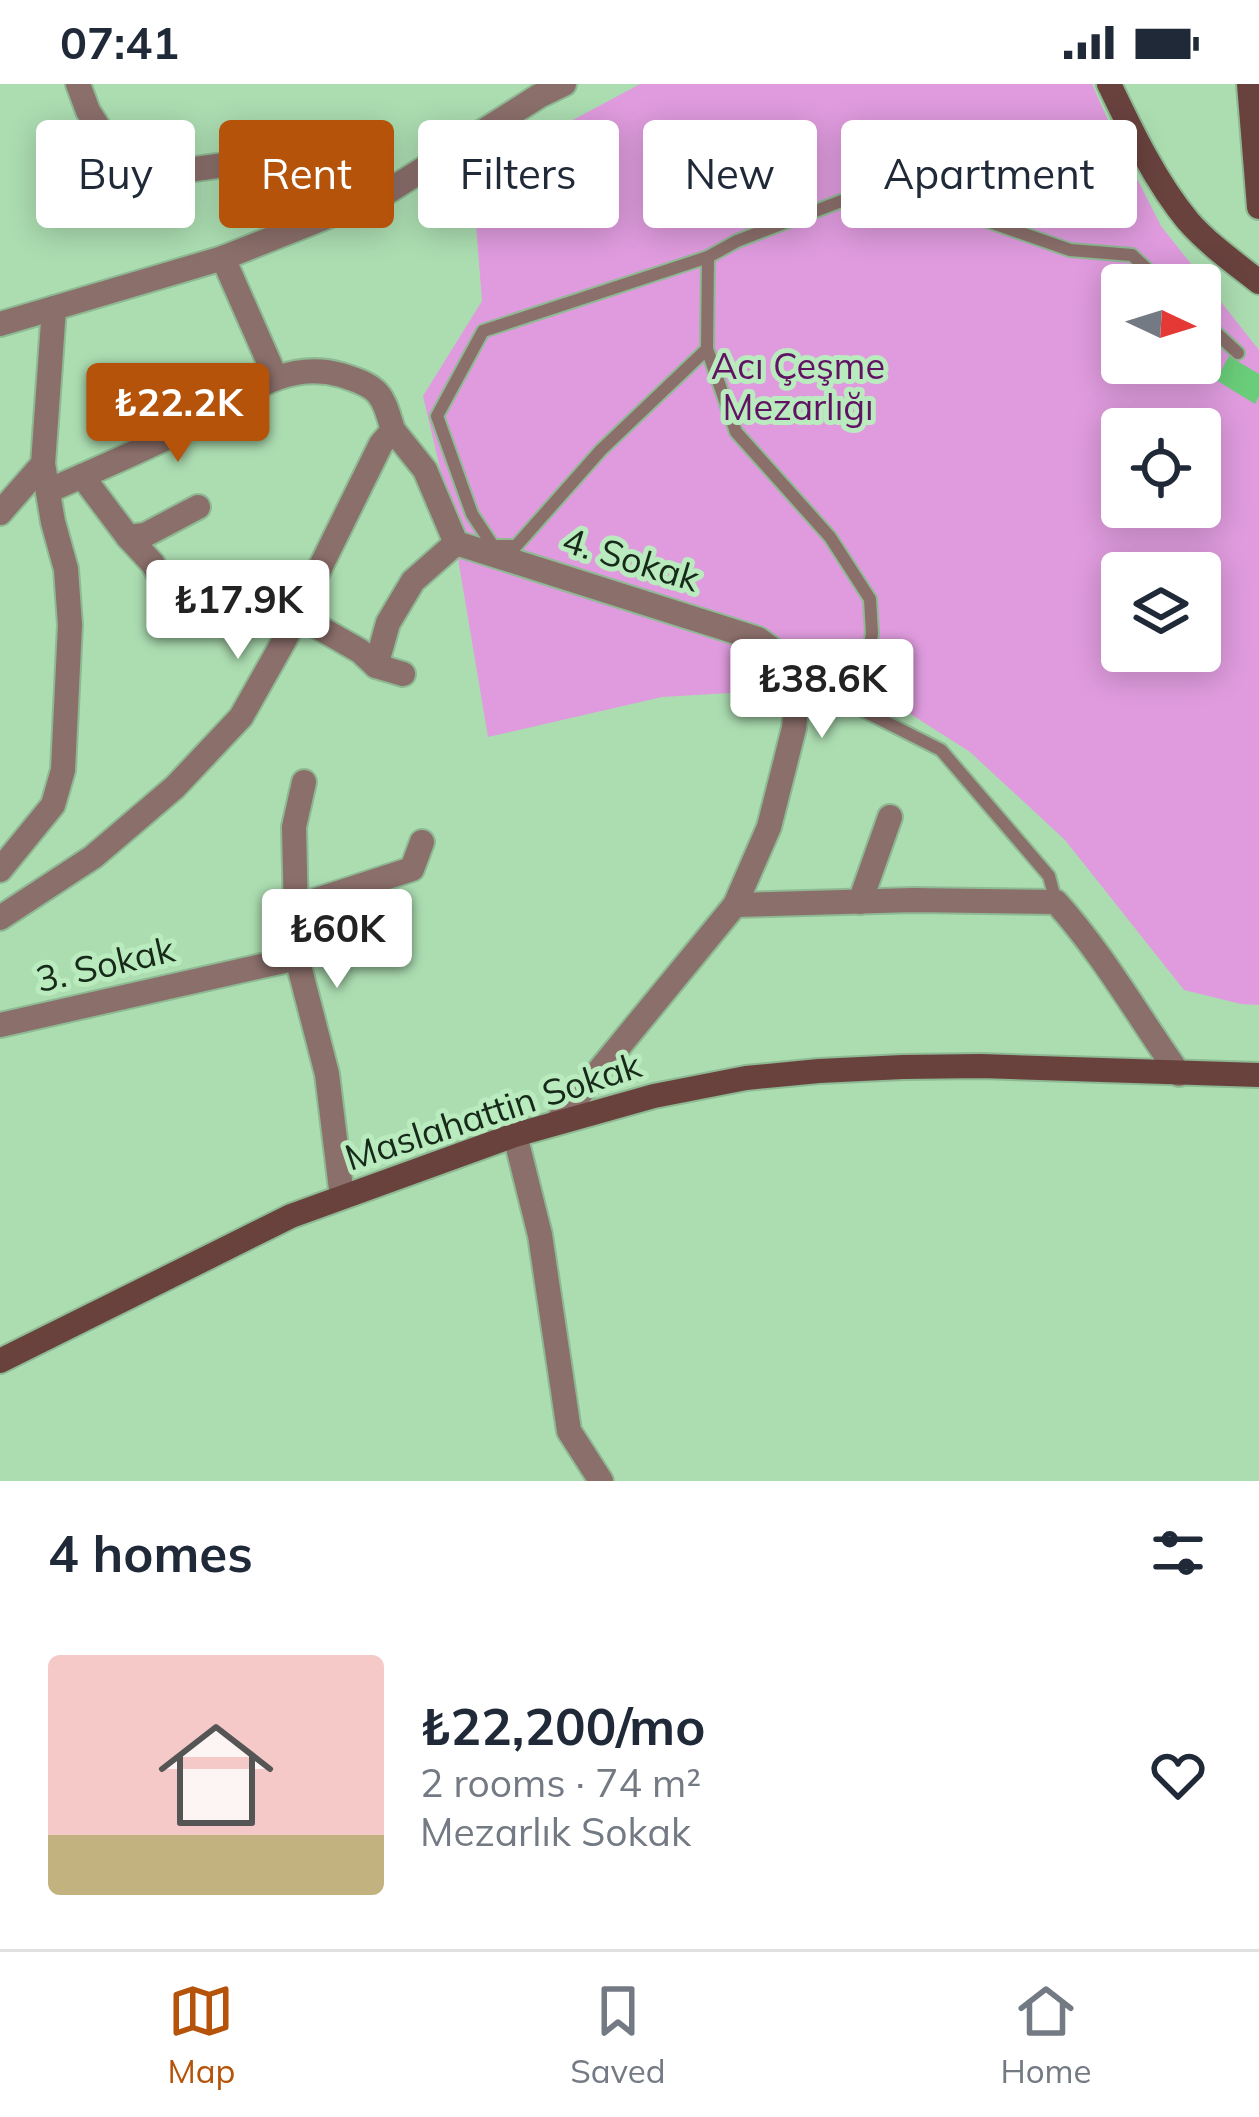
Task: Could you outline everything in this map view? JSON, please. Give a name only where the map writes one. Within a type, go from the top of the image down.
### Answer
[{"type":"main road","points":[[1108,84],[1160,180],[1189,221],[1259,282]]},
{"type":"main road","points":[[1249,84],[1259,207]]},
{"type":"main road","name":"Maslahattin Sokak","points":[[0,1361],[291,1216],[556,1122],[654,1096],[746,1078],[819,1071],[981,1066],[1259,1075]]},
{"type":"street","points":[[78,84],[104,136],[136,165],[171,172],[219,166]]},
{"type":"street","points":[[394,188],[538,96],[565,84]]},
{"type":"street","points":[[0,325],[223,258],[298,228]]},
{"type":"street","points":[[223,258],[275,376]]},
{"type":"street","points":[[0,870],[53,805],[63,770],[70,625],[66,569],[43,464],[54,308]]},
{"type":"street","points":[[48,491],[188,427],[275,376],[320,369],[363,382],[383,397],[398,435],[425,470],[456,542],[413,581],[388,623],[376,666]]},
{"type":"street","points":[[0,918],[93,857],[175,787],[241,718],[381,444],[398,435]]},
{"type":"street","points":[[0,513],[43,464]]},
{"type":"street","points":[[82,476],[153,564],[172,598]]},
{"type":"street","points":[[128,536],[146,535],[198,508]]},
{"type":"street","name":"4. Sokak","points":[[456,542],[758,639],[790,662],[798,689],[794,728],[769,827],[735,905],[556,1122]]},
{"type":"street","points":[[297,615],[360,651],[376,666],[403,674]]},
{"type":"street","points":[[304,782],[294,827],[297,958],[327,1074],[342,1197]]},
{"type":"street","points":[[860,902],[890,817]]},
{"type":"street","points":[[295,907],[412,869],[422,842]]},
{"type":"street","points":[[735,905],[1056,902],[1088,936],[1179,1074]]},
{"type":"street","name":"3. Sokak","points":[[0,1025],[297,958]]},
{"type":"street","points":[[514,1136],[540,1235],[568,1431],[601,1481]]},
{"type":"lane","points":[[707,349],[602,449],[516,546],[493,546],[472,514],[437,416],[483,331],[708,257],[737,241],[852,197],[901,190],[1070,250],[1132,255],[1142,264]]},
{"type":"lane","points":[[708,257],[707,349],[736,432],[830,537],[870,599],[872,633],[865,680],[854,706],[941,750],[1049,875],[1056,902]]},
{"type":"lane","points":[[1221,337],[1238,353]]},
{"type":"green space","name":"Acı Çeşme Mezarlığı","points":[[640,84],[1092,84],[1108,120],[841,120],[841,228],[1137,228],[1137,178],[1161,226],[1191,264],[1101,264],[1101,384],[1221,384],[1221,302],[1259,350],[1259,1005],[1184,990],[1065,840],[970,752],[865,685],[662,697],[488,737],[450,511],[423,396],[482,301],[476,228],[619,228],[619,120],[573,120]]},
{"type":"building","points":[[1229,356],[1259,374],[1255,404],[1221,383]]}]
